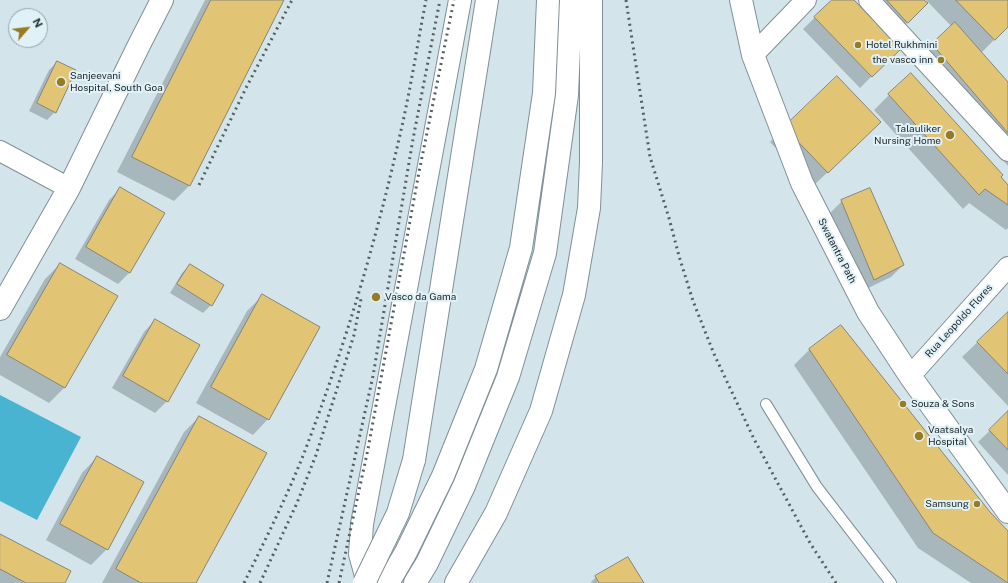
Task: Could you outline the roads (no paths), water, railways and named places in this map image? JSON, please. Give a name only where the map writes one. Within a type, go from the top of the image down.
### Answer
[{"type":"main road","points":[[0,309],[69,188],[162,0]]},
{"type":"main road","points":[[368,583],[360,554],[362,524],[460,0]]},
{"type":"main road","points":[[364,583],[398,513],[414,460],[487,0]]},
{"type":"main road","points":[[388,583],[406,552],[443,476],[478,390],[486,369],[522,248],[544,93],[548,0]]},
{"type":"main road","points":[[415,583],[427,563],[464,486],[508,377],[544,253],[567,95],[572,0]]},
{"type":"main road","points":[[456,583],[496,513],[541,411],[574,295],[589,208],[591,162],[591,0]]},
{"type":"main road","name":"Swatantra Path","points":[[741,0],[753,55],[802,182],[868,312],[910,376],[1008,512]]},
{"type":"main road","name":"Swatantra Path","points":[[982,477],[1008,491]]},
{"type":"street","points":[[753,55],[806,0]]},
{"type":"street","points":[[869,0],[1008,151]]},
{"type":"street","points":[[0,151],[69,188]]},
{"type":"street","name":"Rua Leopoldo Flores","points":[[910,376],[1008,267]]},
{"type":"lane","points":[[766,404],[817,487],[891,583]]},
{"type":"water","points":[[0,395],[81,437],[37,520],[0,501]]},
{"type":"railway","points":[[199,185],[246,88],[292,0]]},
{"type":"railway","points":[[244,583],[302,458],[323,403],[348,329],[390,177],[407,104],[426,0]]},
{"type":"railway","points":[[327,583],[373,376],[413,139],[440,0]]},
{"type":"railway","points":[[339,583],[368,449],[419,172],[454,0]]},
{"type":"railway","points":[[626,0],[650,157],[693,301],[714,354],[754,439],[810,543],[836,583]]},
{"type":"railway","points":[[260,583],[297,503],[316,455],[354,335],[361,299]]},
{"type":"place","name":"Hotel Rukhmini","points":[[858,45]]},
{"type":"place","name":"the vasco inn","points":[[941,60]]},
{"type":"place","name":"Sanjeevani Hospital, South Goa","points":[[61,82]]},
{"type":"place","name":"Talauliker Nursing Home","points":[[950,135]]},
{"type":"place","name":"Vasco da Gama","points":[[376,297]]},
{"type":"place","name":"Souza & Sons","points":[[903,404]]},
{"type":"place","name":"Vaatsalya Hospital","points":[[919,436]]},
{"type":"place","name":"Samsung","points":[[977,504]]}]
